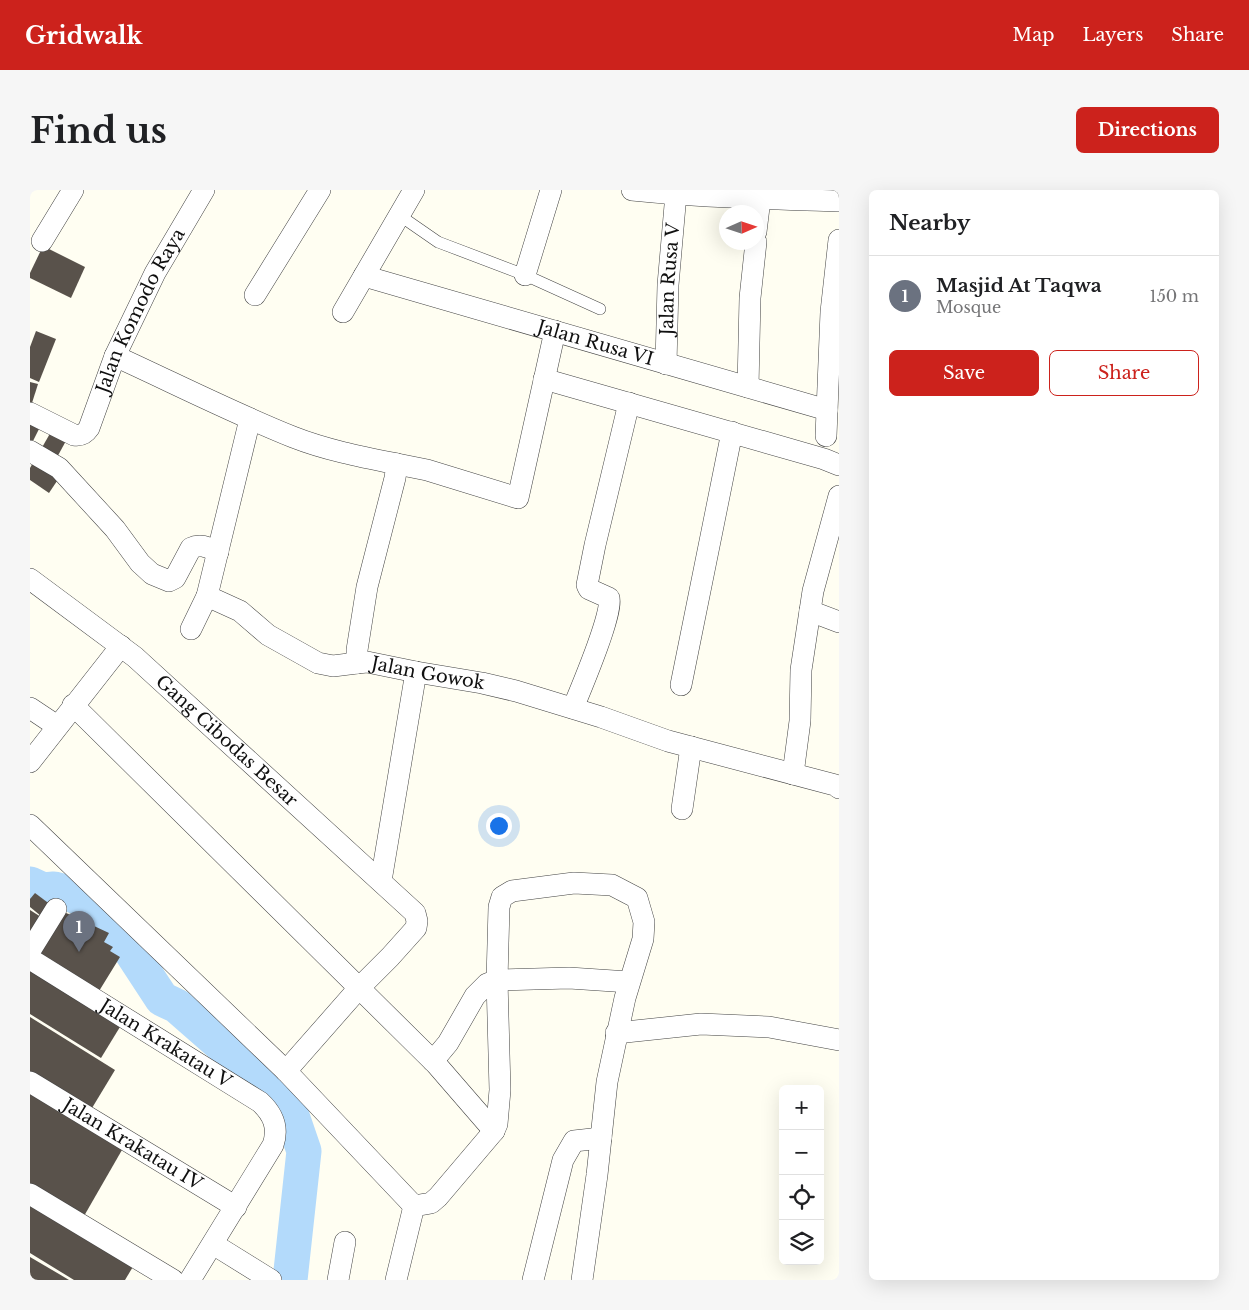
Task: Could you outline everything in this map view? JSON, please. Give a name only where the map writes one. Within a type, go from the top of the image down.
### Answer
[{"type":"street","points":[[42,241],[73,190]]},
{"type":"street","name":"Jalan Komodo Raya","points":[[30,413],[74,435],[82,435],[89,428],[116,356],[155,272],[204,190]]},
{"type":"street","points":[[255,295],[320,190]]},
{"type":"street","points":[[343,312],[414,190]]},
{"type":"street","points":[[525,275],[551,190]]},
{"type":"street","points":[[632,190],[760,199],[839,201]]},
{"type":"street","name":"Jalan Rusa V","points":[[666,364],[668,285],[676,194]]},
{"type":"street","points":[[759,205],[760,199]]},
{"type":"street","points":[[826,436],[831,312],[839,240]]},
{"type":"street","points":[[748,387],[750,298],[755,250]]},
{"type":"street","name":"Jalan Rusa VI","points":[[364,276],[827,410]]},
{"type":"street","points":[[116,356],[295,438],[337,450],[427,470],[518,498],[554,331]]},
{"type":"street","points":[[544,379],[732,432],[839,465]]},
{"type":"street","points":[[573,708],[606,623],[610,606],[609,598],[589,589],[587,585],[629,403]]},
{"type":"street","points":[[190,629],[207,596],[250,419]]},
{"type":"street","points":[[681,685],[732,432]]},
{"type":"street","points":[[30,452],[59,468],[115,529],[140,562],[152,574],[169,581],[175,578],[191,548],[196,546],[207,546],[218,552]]},
{"type":"street","name":"Jalan Gowok","points":[[397,464],[367,587],[357,650],[357,663],[367,662],[482,682],[573,708],[668,741],[835,784],[839,788]]},
{"type":"street","points":[[793,774],[800,722],[801,670],[813,591],[839,496]]},
{"type":"street","name":"Gang Cibodas Besar","points":[[30,579],[121,646],[416,913],[416,928],[359,988]]},
{"type":"street","points":[[207,596],[240,611],[268,635],[318,663],[334,666],[357,663]]},
{"type":"street","points":[[810,611],[839,622]]},
{"type":"street","points":[[30,762],[121,646]]},
{"type":"street","points":[[381,881],[416,672]]},
{"type":"street","points":[[73,705],[433,1062],[494,1130]]},
{"type":"street","points":[[30,708],[57,726]]},
{"type":"street","points":[[682,809],[691,747]]},
{"type":"street","points":[[30,825],[286,1071],[414,1206],[423,1206],[431,1203],[438,1197],[498,1124],[500,1090],[497,980],[499,907],[502,897],[512,891],[574,883],[612,885],[637,898],[644,922],[643,939],[629,982],[616,1033],[607,1082],[582,1280]]},
{"type":"street","points":[[30,951],[56,909]]},
{"type":"street","name":"Jalan Krakatau V","points":[[30,959],[260,1102],[273,1117],[276,1127],[276,1138],[236,1207]]},
{"type":"street","points":[[433,1062],[448,1043],[475,996],[487,984],[497,980],[569,978],[629,982]]},
{"type":"street","points":[[286,1071],[359,988]]},
{"type":"street","points":[[616,1033],[701,1024],[769,1027],[839,1040]]},
{"type":"street","name":"Jalan Krakatau IV","points":[[30,1082],[236,1207]]},
{"type":"street","points":[[532,1280],[563,1160],[574,1142],[601,1138]]},
{"type":"street","points":[[30,1194],[172,1280]]},
{"type":"street","points":[[396,1280],[414,1206]]},
{"type":"street","points":[[190,1280],[236,1207]]},
{"type":"street","points":[[338,1280],[345,1242]]},
{"type":"street","points":[[213,1244],[271,1280]]},
{"type":"lane","points":[[399,215],[438,242],[525,275],[600,309]]},
{"type":"building","points":[[43,246],[85,267],[71,298],[30,278],[30,273]]},
{"type":"building","points":[[36,331],[56,339],[39,382],[30,378],[30,347]]},
{"type":"building","points":[[30,382],[38,384],[32,403],[30,402]]},
{"type":"building","points":[[30,422],[40,427],[30,447]]},
{"type":"building","points":[[52,430],[67,439],[55,461],[40,451]]},
{"type":"building","points":[[35,459],[61,475],[49,493],[30,480],[30,468]]},
{"type":"building","points":[[35,893],[51,905],[41,916],[30,907],[30,899]]},
{"type":"building","points":[[30,910],[41,917],[30,934]]},
{"type":"building","points":[[64,912],[109,933],[104,942],[113,947],[110,951],[120,957],[96,996],[31,955]]},
{"type":"building","points":[[30,963],[123,1022],[101,1058],[30,1014]]},
{"type":"building","points":[[30,1017],[115,1070],[89,1113],[30,1076]]},
{"type":"building","points":[[30,1085],[126,1143],[80,1223],[30,1193]]},
{"type":"building","points":[[30,1201],[134,1265],[125,1280],[74,1280],[30,1253]]},
{"type":"building","points":[[30,1257],[59,1274],[69,1280],[30,1280]]},
{"type":"waterway","points":[[30,884],[43,890],[54,889],[69,893],[96,909],[126,944],[162,999],[177,1006],[273,1090],[291,1113],[304,1151],[290,1280]]},
{"type":"place","name":"Masjid At Taqwa","points":[[79,952]]}]
